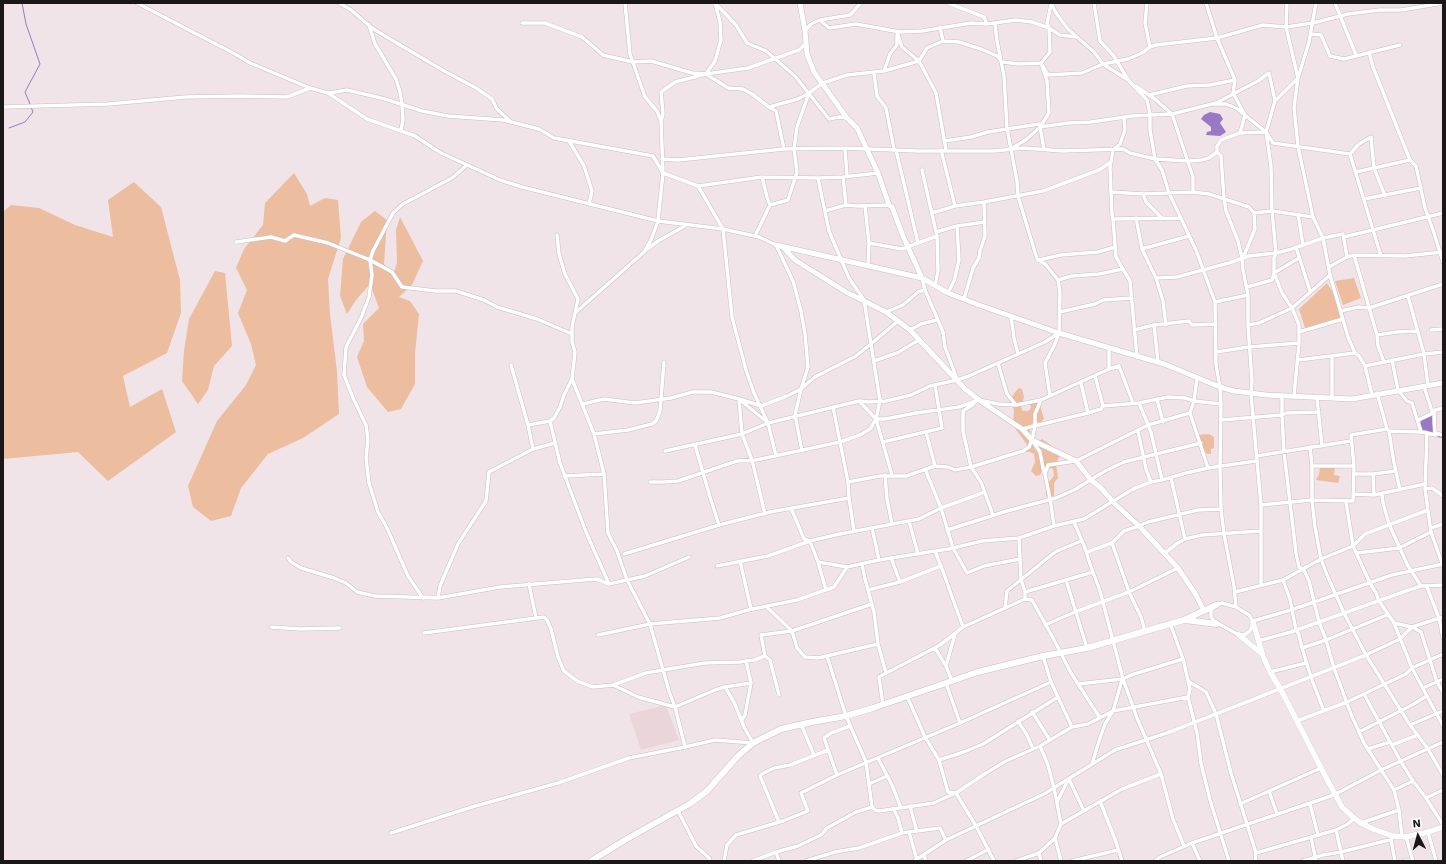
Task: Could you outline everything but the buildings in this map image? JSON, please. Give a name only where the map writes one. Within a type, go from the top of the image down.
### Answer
[{"type":"highway","points":[[591,861],[609,849],[691,803],[708,791],[738,756],[753,743],[781,729],[846,716],[883,705],[978,672],[1042,656],[1088,648],[1184,620],[1216,605]]},
{"type":"highway","points":[[1184,620],[1217,624]]},
{"type":"main road","points":[[1253,622],[1263,656],[1270,672],[1280,688],[1334,795],[1342,807],[1361,823],[1392,838],[1428,832],[1443,826]]},
{"type":"main road","points":[[1240,635],[1263,656]]},
{"type":"street","points":[[137,3],[236,54],[250,63],[310,88],[328,93],[367,119],[415,136],[440,153],[500,180],[658,221],[723,229],[755,236],[779,246],[922,278],[948,293],[1059,333],[1158,362],[1220,387],[1251,394],[1352,399],[1443,383]]},
{"type":"street","points":[[339,3],[395,42],[476,88],[492,99],[497,109],[512,123]]},
{"type":"street","points":[[625,3],[630,54],[645,97],[657,111],[661,122]]},
{"type":"street","points":[[706,74],[715,61],[721,40],[720,22],[715,3]]},
{"type":"street","points":[[715,3],[736,25],[747,43],[766,51],[795,76],[829,118],[847,118]]},
{"type":"street","points":[[800,3],[807,54],[814,72],[847,118],[857,128],[878,173],[889,205],[892,207],[943,332],[945,347],[957,380]]},
{"type":"street","points":[[805,31],[811,24],[820,20],[850,15],[861,3]]},
{"type":"street","points":[[948,3],[984,17],[987,24]]},
{"type":"street","points":[[769,107],[798,99],[823,83],[847,75],[874,73],[919,62],[927,48],[943,41],[959,42],[981,49],[997,56],[1002,62],[1020,64],[1041,63],[1050,52],[1049,28],[1047,23],[1051,3]]},
{"type":"street","points":[[1051,3],[1056,13],[1068,29],[1094,52],[1103,64],[1149,94],[1172,114],[1189,161],[1193,177],[1193,192]]},
{"type":"street","points":[[1094,3],[1100,41],[1117,61],[1129,81],[1147,100],[1155,159],[1162,170],[1169,193],[1204,270],[1215,302],[1216,365],[1221,404],[1221,509],[1235,592],[1236,607]]},
{"type":"street","points":[[1147,3],[1145,23],[1150,47]]},
{"type":"street","points":[[1206,3],[1217,38],[1235,80],[1233,94],[1245,115],[1240,133]]},
{"type":"street","points":[[1287,3],[1286,27],[1298,78]]},
{"type":"street","points":[[1316,3],[1311,34],[1298,78],[1294,108],[1298,146],[1313,217],[1323,238],[1330,275],[1348,337],[1355,353],[1359,356],[1365,366],[1388,430],[1400,490]]},
{"type":"street","points":[[1336,3],[1356,56]]},
{"type":"street","points":[[1041,63],[1048,75],[1082,73],[1103,64],[1128,59],[1142,54],[1150,47],[1173,42],[1217,38],[1263,25],[1286,27],[1313,23],[1348,14],[1380,10],[1401,10],[1443,3]]},
{"type":"street","points":[[820,20],[829,28],[856,24],[897,32],[922,31],[971,23],[995,24],[1016,20],[1032,22],[1049,28],[1060,35],[1076,37]]},
{"type":"street","points":[[522,23],[545,23],[582,37],[603,55],[633,62],[651,61],[692,73],[706,74],[728,88],[743,89],[776,111],[784,149]]},
{"type":"street","points":[[995,24],[1002,62],[1010,149],[1017,181],[1018,196],[1029,237],[1037,259],[1051,270],[1058,280],[1060,292],[1059,333],[1045,363],[1050,396]]},
{"type":"street","points":[[369,25],[375,44],[396,79],[402,104],[403,120],[400,130]]},
{"type":"street","points":[[940,27],[943,41]]},
{"type":"street","points":[[897,32],[902,47],[919,62],[936,93],[946,150]]},
{"type":"street","points":[[884,71],[890,54],[897,45],[897,32]]},
{"type":"street","points":[[1311,34],[1321,35],[1330,56],[1344,59],[1400,45]]},
{"type":"street","points":[[644,252],[651,240],[658,221],[663,173],[661,122],[663,114],[661,92],[675,82],[706,74],[748,68],[800,50],[806,42]]},
{"type":"street","points":[[1369,52],[1373,68],[1410,160],[1416,166],[1427,216],[1443,262]]},
{"type":"street","points":[[1010,149],[1027,139],[1040,127],[1048,113],[1047,81],[1041,63]]},
{"type":"street","points":[[874,73],[877,96],[886,108],[918,243]]},
{"type":"street","points":[[945,141],[971,137],[1008,128],[1039,124],[1040,127],[1150,114],[1172,114],[1212,104],[1233,94],[1269,73],[1275,101],[1266,132],[1271,166],[1272,212],[1276,253],[1274,258],[1274,273],[1272,280],[1246,287]]},
{"type":"street","points":[[1275,101],[1298,78]]},
{"type":"street","points":[[1149,94],[1187,86],[1210,85],[1235,80]]},
{"type":"street","points":[[3,108],[103,104],[186,97],[287,97],[310,88]]},
{"type":"street","points":[[328,93],[347,90],[385,99],[422,111],[448,116],[503,120],[539,129],[554,138],[588,143],[652,156],[663,173],[698,186],[762,177],[796,179],[878,173]]},
{"type":"street","points":[[770,205],[788,200],[796,179],[797,172],[794,149],[798,123],[809,93]]},
{"type":"street","points":[[1212,104],[1226,104],[1236,108],[1266,132],[1273,143],[1350,154]]},
{"type":"street","points":[[1124,117],[1125,130],[1120,144],[1113,150],[1110,168],[1112,215],[1116,257],[1130,281],[1137,357]]},
{"type":"street","points":[[1040,127],[1044,149]]},
{"type":"street","points":[[1261,585],[1261,505],[1252,417],[1248,295],[1238,241],[1228,217],[1224,198],[1221,156],[1217,152],[1217,146],[1221,140],[1240,133],[1266,132]]},
{"type":"street","points":[[1350,154],[1359,144],[1371,137],[1374,168],[1385,196]]},
{"type":"street","points":[[569,141],[587,173],[592,191],[590,204]]},
{"type":"street","points":[[662,159],[678,160],[784,149],[845,148],[917,151],[994,151],[1024,148],[1062,150],[1123,149],[1130,153],[1155,159],[1189,161],[1209,158],[1217,152]]},
{"type":"street","points":[[845,148],[846,205]]},
{"type":"street","points":[[941,150],[955,206]]},
{"type":"street","points":[[1350,154],[1381,256]]},
{"type":"street","points":[[1356,172],[1410,160]]},
{"type":"street","points":[[932,213],[955,206],[1043,191],[1099,170],[1111,162]]},
{"type":"street","points":[[423,598],[408,576],[387,528],[378,512],[369,483],[366,458],[368,440],[366,424],[353,398],[344,375],[346,347],[361,318],[369,297],[372,275],[370,260],[373,251],[393,213],[403,204],[452,178],[467,165]]},
{"type":"street","points":[[922,170],[936,234],[938,272],[935,286]]},
{"type":"street","points":[[755,236],[770,205],[762,177]]},
{"type":"street","points":[[650,482],[678,481],[737,461],[776,456],[840,442],[860,435],[870,429],[876,419],[880,401],[864,300],[849,278],[829,231],[818,178]]},
{"type":"street","points":[[698,186],[723,229],[732,317],[746,370],[754,393],[768,423],[776,456]]},
{"type":"street","points":[[1364,199],[1421,188]]},
{"type":"street","points":[[1111,192],[1142,194],[1193,192],[1224,198],[1249,207],[1254,213],[1255,229],[1242,258]]},
{"type":"street","points":[[1142,194],[1146,202],[1162,218]]},
{"type":"street","points":[[964,299],[973,268],[979,258],[985,236],[986,222],[984,202]]},
{"type":"street","points":[[825,211],[846,205],[889,205]]},
{"type":"street","points":[[865,206],[869,243],[868,266]]},
{"type":"street","points":[[1254,213],[1272,212],[1313,217]]},
{"type":"street","points":[[1156,278],[1177,278],[1242,258],[1254,255],[1276,253],[1303,246],[1323,238],[1343,234],[1344,237],[1443,213]]},
{"type":"street","points":[[1298,214],[1303,246]]},
{"type":"street","points":[[1136,218],[1142,249],[1156,278],[1163,301],[1166,325]]},
{"type":"street","points":[[1113,219],[1181,218]]},
{"type":"street","points":[[869,243],[902,249],[957,226],[986,222]]},
{"type":"street","points":[[576,313],[644,252],[658,241],[686,225]]},
{"type":"street","points":[[948,293],[954,282],[959,260],[957,226]]},
{"type":"street","points":[[236,242],[271,237],[285,241],[294,235],[328,244],[370,260],[392,272],[402,287],[436,291],[456,291],[484,300],[497,307],[537,319],[572,334]]},
{"type":"street","points":[[528,425],[550,421],[560,407],[572,379],[575,352],[572,327],[578,299],[565,274],[559,254],[557,235]]},
{"type":"street","points":[[1142,249],[1189,236]]},
{"type":"street","points":[[1344,237],[1347,257]]},
{"type":"street","points":[[779,246],[794,260],[846,292],[886,312],[910,330],[957,380],[979,400],[1022,429],[1040,452],[1050,499]]},
{"type":"street","points":[[779,246],[793,281],[801,311],[808,366],[800,389],[795,416],[802,451]]},
{"type":"street","points":[[1039,260],[1061,255],[1098,252],[1115,247]]},
{"type":"street","points":[[1296,247],[1310,291]]},
{"type":"street","points":[[1329,267],[1347,257],[1354,255],[1418,256],[1441,253]]},
{"type":"street","points":[[1354,255],[1377,335],[1378,346],[1384,362]]},
{"type":"street","points":[[1274,273],[1299,258]]},
{"type":"street","points":[[1058,280],[1072,276],[1098,274],[1123,269]]},
{"type":"street","points":[[1274,273],[1282,293],[1292,308],[1299,324],[1298,360],[1294,396]]},
{"type":"street","points":[[1248,325],[1270,319],[1292,308],[1330,275]]},
{"type":"street","points":[[1341,311],[1358,307],[1369,308],[1443,284]]},
{"type":"street","points":[[886,312],[903,306],[918,292],[925,290]]},
{"type":"street","points":[[1215,302],[1248,295]]},
{"type":"street","points":[[1408,296],[1424,354],[1426,386],[1432,411],[1434,412],[1435,433],[1437,435]]},
{"type":"street","points":[[1060,312],[1095,304],[1103,300],[1132,298]]},
{"type":"street","points":[[1011,316],[1018,354]]},
{"type":"street","points":[[1299,332],[1343,319]]},
{"type":"street","points":[[910,330],[922,324],[937,320]]},
{"type":"street","points":[[583,404],[604,399],[635,403],[660,400],[693,392],[712,392],[761,406],[787,396],[800,389],[815,377],[844,363],[871,344],[898,321]]},
{"type":"street","points":[[1134,330],[1189,321],[1192,325],[1216,324]]},
{"type":"street","points":[[1154,326],[1158,362]]},
{"type":"street","points":[[1431,330],[1443,329]]},
{"type":"street","points":[[1377,335],[1418,331]]},
{"type":"street","points":[[665,451],[742,434],[768,423],[859,401],[886,401],[911,395],[935,384],[957,380],[998,363],[1045,342],[1059,333]]},
{"type":"street","points":[[874,361],[897,353],[919,340]]},
{"type":"street","points":[[1216,352],[1249,347],[1299,343]]},
{"type":"street","points":[[1109,348],[1109,369]]},
{"type":"street","points":[[1365,366],[1424,354],[1443,352]]},
{"type":"street","points":[[1298,360],[1355,353]]},
{"type":"street","points":[[1332,357],[1332,398]]},
{"type":"street","points":[[1392,360],[1398,390],[1407,401],[1412,403],[1421,432]]},
{"type":"street","points":[[594,434],[628,430],[652,424],[656,421],[660,411],[664,362]]},
{"type":"street","points":[[998,363],[1007,394],[1016,405]]},
{"type":"street","points":[[511,365],[533,448]]},
{"type":"street","points":[[876,419],[885,419],[959,407],[979,400],[998,404],[1016,405],[1040,400],[1119,366],[1133,403]]},
{"type":"street","points":[[1095,376],[1103,406]]},
{"type":"street","points":[[1197,378],[1194,401],[1190,413],[1208,468]]},
{"type":"street","points":[[572,379],[594,434],[604,474],[608,533],[617,551],[627,580],[650,624],[675,707],[685,747]]},
{"type":"street","points":[[1081,383],[1088,413]]},
{"type":"street","points":[[883,442],[942,428],[935,384]]},
{"type":"street","points":[[1282,396],[1284,452],[1299,567],[1303,570],[1309,581],[1319,622],[1334,668],[1359,732],[1368,750],[1394,790],[1404,837],[1413,861],[1404,861]]},
{"type":"street","points":[[1022,429],[1088,413],[1101,409],[1103,406],[1168,397],[1185,398],[1194,401],[1221,404]]},
{"type":"street","points":[[1317,398],[1322,446]]},
{"type":"street","points":[[738,399],[768,423]]},
{"type":"street","points":[[738,399],[742,434],[752,460],[765,514]]},
{"type":"street","points":[[1157,399],[1163,422]]},
{"type":"street","points":[[979,400],[963,411],[963,431],[971,467],[981,482],[993,515]]},
{"type":"street","points":[[848,482],[861,478],[885,475],[906,476],[935,466],[948,467],[955,470],[971,467],[1023,451],[1029,447],[1032,440],[1035,426],[1035,414],[1040,400]]},
{"type":"street","points":[[859,401],[876,419],[892,475]]},
{"type":"street","points":[[1139,402],[1157,455],[1162,480]]},
{"type":"street","points":[[833,407],[848,482],[854,531]]},
{"type":"street","points":[[1418,420],[1432,414],[1432,411],[1443,408]]},
{"type":"street","points":[[1221,420],[1282,415],[1287,413],[1319,412]]},
{"type":"street","points":[[1054,526],[1045,474],[1048,464],[1076,461],[1148,425],[1163,422],[1190,413]]},
{"type":"street","points":[[550,421],[564,476],[586,532],[609,584]]},
{"type":"street","points":[[1261,505],[1312,500],[1353,501],[1354,466],[1351,436],[1388,430],[1421,432],[1437,435],[1443,434]]},
{"type":"street","points":[[1138,431],[1143,458],[1151,482]]},
{"type":"street","points":[[926,432],[935,466]]},
{"type":"street","points":[[1253,622],[1336,595],[1392,574],[1443,565],[1431,530],[1425,489],[1427,433]]},
{"type":"street","points":[[1032,440],[1076,461],[1091,480],[1139,526],[1178,568],[1193,590],[1204,611]]},
{"type":"street","points":[[1256,456],[1351,441]]},
{"type":"street","points":[[438,598],[440,586],[458,544],[486,501],[489,472],[533,448],[555,443]]},
{"type":"street","points":[[947,530],[1050,499],[1074,490],[1105,470],[1124,462],[1200,444]]},
{"type":"street","points":[[695,445],[719,525]]},
{"type":"street","points":[[1310,447],[1312,466],[1312,500],[1317,542],[1321,559],[1344,613],[1366,655],[1410,725],[1428,749],[1443,775]]},
{"type":"street","points":[[818,562],[847,567],[878,560],[953,548],[982,541],[1019,538],[1054,526],[1084,519],[1133,489],[1151,482],[1208,468],[1256,461]]},
{"type":"street","points":[[1312,466],[1354,466]]},
{"type":"street","points":[[925,470],[941,508],[953,548],[966,573],[984,566],[1020,559]]},
{"type":"street","points":[[1354,474],[1373,474],[1396,470]]},
{"type":"street","points":[[564,476],[604,474]]},
{"type":"street","points":[[1373,474],[1374,495]]},
{"type":"street","points":[[885,475],[887,499],[892,524]]},
{"type":"street","points":[[1171,478],[1186,539]]},
{"type":"street","points":[[1353,494],[1382,494],[1425,484]]},
{"type":"street","points":[[1425,489],[1432,488],[1443,496]]},
{"type":"street","points":[[717,566],[768,556],[810,541],[919,519],[941,508],[985,492]]},
{"type":"street","points":[[1382,494],[1389,524],[1399,548],[1421,586]]},
{"type":"street","points":[[624,554],[719,525],[791,508],[849,498]]},
{"type":"street","points":[[1346,502],[1353,546],[1379,601],[1387,615],[1394,623],[1412,668],[1443,726]]},
{"type":"street","points":[[791,508],[804,539],[810,541]]},
{"type":"street","points":[[1087,552],[1112,543],[1124,531],[1148,522],[1180,513],[1198,510],[1221,509]]},
{"type":"street","points":[[1235,592],[1284,580],[1321,559],[1353,546],[1365,534],[1428,510]]},
{"type":"street","points":[[909,521],[918,554]]},
{"type":"street","points":[[1074,522],[1087,552],[1103,602],[1122,679],[1161,774],[1173,819],[1184,846]]},
{"type":"street","points":[[1357,553],[1399,548],[1443,524]]},
{"type":"street","points":[[872,528],[878,560]]},
{"type":"street","points":[[1165,553],[1186,539],[1202,535],[1260,531]]},
{"type":"street","points":[[1019,538],[1021,579],[1025,592],[1025,599]]},
{"type":"street","points":[[810,541],[826,590]]},
{"type":"street","points":[[1005,608],[1007,590],[1055,552],[1081,541]]},
{"type":"street","points":[[1112,543],[1129,592],[1141,617],[1145,631]]},
{"type":"street","points":[[935,551],[963,627]]},
{"type":"street","points":[[288,558],[291,562],[301,568],[346,583],[357,592],[375,596],[438,598],[500,587],[529,584],[596,579],[609,584],[645,576],[689,557]]},
{"type":"street","points":[[891,558],[900,582]]},
{"type":"street","points":[[740,561],[751,609]]},
{"type":"street","points":[[862,564],[872,604],[878,644],[886,672]]},
{"type":"street","points":[[868,590],[900,582],[941,566]]},
{"type":"street","points":[[598,635],[650,624],[720,618],[751,609],[798,600],[834,587],[847,567]]},
{"type":"street","points":[[1045,625],[1129,592],[1178,568]]},
{"type":"street","points":[[1025,592],[1093,572]]},
{"type":"street","points":[[1066,580],[1075,612],[1088,648]]},
{"type":"street","points":[[1284,580],[1296,630],[1306,663],[1324,711]]},
{"type":"street","points":[[529,584],[536,618]]},
{"type":"street","points":[[1258,641],[1296,630],[1421,586],[1427,587],[1443,585]]},
{"type":"street","points":[[1427,587],[1441,618],[1443,638]]},
{"type":"street","points":[[883,705],[879,679],[880,676],[935,648],[963,627],[1025,599],[1032,600],[1071,673],[1100,718]]},
{"type":"street","points":[[1222,603],[1236,607],[1249,614],[1253,622],[1252,629],[1248,633],[1240,635],[1212,620],[1211,610],[1216,605],[1222,603]]},
{"type":"street","points":[[779,695],[770,660],[765,656],[761,635],[792,631],[872,604]]},
{"type":"street","points":[[767,607],[792,631],[797,648],[805,657],[818,658],[878,644]]},
{"type":"street","points":[[1302,648],[1326,640],[1352,628],[1387,615]]},
{"type":"street","points":[[424,633],[544,617],[547,620],[564,671],[577,682],[593,687],[613,685],[646,673],[705,663],[746,661],[765,656]]},
{"type":"street","points":[[909,832],[916,860],[946,840],[1014,809],[1054,788],[1115,750],[1194,723],[1334,668],[1400,639],[1412,627],[1441,618]]},
{"type":"street","points":[[1170,623],[1183,659],[1190,689],[1188,697],[1201,763],[1210,800],[1229,861]]},
{"type":"street","points":[[1394,623],[1412,627],[1421,632],[1429,661],[1437,682],[1443,692]]},
{"type":"street","points":[[271,627],[301,629],[340,628]]},
{"type":"street","points":[[946,666],[955,634]]},
{"type":"street","points":[[935,648],[946,666],[960,723]]},
{"type":"street","points":[[1297,721],[1347,702],[1406,674],[1412,668],[1443,654]]},
{"type":"street","points":[[827,656],[846,716],[866,762],[872,807],[879,811],[934,803],[956,793],[1006,761],[1040,746],[1072,727],[1088,724],[1113,711],[1133,706],[1188,697]]},
{"type":"street","points":[[1042,656],[1051,682],[1072,727]]},
{"type":"street","points":[[1078,684],[1122,679],[1183,659]]},
{"type":"street","points":[[742,720],[745,715],[751,683],[746,661]]},
{"type":"street","points":[[1270,672],[1306,663]]},
{"type":"street","points":[[1092,765],[1105,724],[1113,711],[1122,679]]},
{"type":"street","points":[[1423,688],[1443,679]]},
{"type":"street","points":[[1188,681],[1206,692],[1216,714],[1240,804],[1256,854],[1255,861]]},
{"type":"street","points":[[724,861],[727,845],[736,835],[780,822],[808,811],[801,793],[866,762],[960,723],[1051,682]]},
{"type":"street","points":[[613,685],[638,696],[675,707],[725,686],[751,683]]},
{"type":"street","points":[[725,686],[753,743]]},
{"type":"street","points":[[1364,694],[1401,762],[1443,826]]},
{"type":"street","points":[[907,696],[925,737],[939,760],[948,792],[956,793]]},
{"type":"street","points":[[1359,732],[1427,696]]},
{"type":"street","points":[[939,760],[983,744],[1058,697]]},
{"type":"street","points":[[1410,725],[1443,711]]},
{"type":"street","points":[[1032,712],[1050,740]]},
{"type":"street","points":[[1018,721],[1033,749]]},
{"type":"street","points":[[801,724],[814,756]]},
{"type":"street","points":[[837,775],[824,738],[831,733],[850,726]]},
{"type":"street","points":[[1368,750],[1418,735]]},
{"type":"street","points":[[391,833],[472,807],[558,783],[623,760],[715,740],[753,743]]},
{"type":"street","points":[[1155,861],[1160,857],[1184,846],[1221,832],[1334,795],[1381,770],[1443,742]]},
{"type":"street","points":[[1016,861],[1039,853],[1055,838],[1061,824],[1054,788],[1040,746]]},
{"type":"street","points":[[780,822],[760,776],[774,768],[814,756],[828,750]]},
{"type":"street","points":[[878,758],[901,808]]},
{"type":"street","points":[[1240,804],[1321,768]]},
{"type":"street","points":[[1061,824],[1122,790],[1161,774]]},
{"type":"street","points":[[868,784],[887,776]]},
{"type":"street","points":[[1057,802],[1069,779]]},
{"type":"street","points":[[1069,779],[1084,811]]},
{"type":"street","points":[[1394,790],[1413,781]]},
{"type":"street","points":[[1426,798],[1443,790]]},
{"type":"street","points":[[1269,791],[1277,814]]},
{"type":"street","points":[[956,793],[989,849],[994,861]]},
{"type":"street","points":[[1100,801],[1122,861]]},
{"type":"street","points":[[1310,804],[1318,834]]},
{"type":"street","points":[[910,806],[917,832]]},
{"type":"street","points":[[753,861],[812,840],[821,835],[827,828],[846,817],[872,807]]},
{"type":"street","points":[[894,808],[902,833]]},
{"type":"street","points":[[1361,823],[1399,810]]},
{"type":"street","points":[[678,811],[696,846],[709,858],[710,861]]},
{"type":"street","points":[[1256,854],[1318,834],[1336,830],[1348,824],[1354,818]]},
{"type":"street","points":[[806,861],[835,852],[859,848],[902,833],[940,828],[946,840]]},
{"type":"street","points":[[1336,830],[1343,861]]},
{"type":"street","points":[[1428,832],[1436,861]]},
{"type":"street","points":[[1311,837],[1316,859]]},
{"type":"street","points":[[1055,838],[1061,861]]},
{"type":"street","points":[[1303,861],[1316,859],[1392,838],[1395,861]]},
{"type":"street","points":[[1192,843],[1200,861]]},
{"type":"street","points":[[966,861],[989,849]]},
{"type":"street","points":[[1072,861],[1118,850]]},
{"type":"street","points":[[776,852],[779,861]]},
{"type":"street","points":[[1039,853],[1041,861]]},
{"type":"street","points":[[924,855],[926,861]]},
{"type":"shaded area","points":[[1210,112],[1220,114],[1223,119],[1220,123],[1226,132],[1220,136],[1206,135],[1207,132],[1211,131],[1211,127],[1201,119],[1204,115]]},
{"type":"shaded area","points":[[294,173],[307,194],[310,206],[325,198],[338,200],[341,238],[328,279],[330,314],[337,371],[339,414],[303,438],[268,454],[241,488],[231,516],[211,521],[193,507],[188,486],[217,421],[246,385],[256,365],[251,344],[238,313],[247,290],[236,268],[244,249],[263,225],[265,203]]},
{"type":"shaded area","points":[[134,182],[161,207],[180,280],[181,313],[167,353],[123,376],[130,407],[162,389],[176,432],[108,481],[78,452],[3,459],[3,212],[11,205],[39,208],[75,225],[113,237],[108,200]]},
{"type":"shaded area","points":[[375,211],[387,220],[384,264],[393,275],[397,263],[396,230],[400,217],[423,261],[412,285],[399,297],[410,301],[419,314],[415,353],[415,384],[401,409],[388,412],[367,387],[357,357],[364,341],[363,324],[379,308],[370,284],[356,300],[347,314],[340,296],[343,259],[361,222]]},
{"type":"shaded area","points":[[215,271],[225,273],[232,346],[214,366],[208,390],[198,404],[182,381],[184,351],[189,319]]},
{"type":"shaded area","points":[[1354,278],[1361,298],[1343,305],[1335,281]]},
{"type":"shaded area","points":[[1327,283],[1335,296],[1342,317],[1305,328],[1299,309]]},
{"type":"shaded area","points":[[1019,388],[1022,389],[1024,397],[1021,407],[1023,411],[1028,411],[1031,408],[1030,404],[1039,402],[1044,419],[1041,422],[1035,422],[1030,425],[1030,435],[1038,442],[1042,439],[1059,451],[1059,457],[1056,464],[1058,478],[1054,483],[1054,496],[1046,496],[1048,483],[1054,476],[1053,469],[1048,467],[1044,468],[1040,475],[1036,476],[1031,471],[1035,462],[1034,454],[1024,452],[1027,445],[1013,425],[1014,410],[1010,401]]},
{"type":"shaded area","points":[[1433,412],[1432,422],[1434,433],[1443,433],[1443,438],[1437,437],[1428,431],[1423,430],[1420,426],[1421,420]]},
{"type":"shaded area","points":[[1209,434],[1214,437],[1214,448],[1211,449],[1211,454],[1207,454],[1201,446],[1198,435]]},
{"type":"shaded area","points":[[1320,467],[1335,467],[1334,475],[1340,476],[1338,483],[1316,480]]},
{"type":"shaded area","points":[[666,705],[679,740],[641,750],[629,714]]},
{"type":"waterway","points":[[22,3],[26,24],[40,64],[25,92],[30,104]]},
{"type":"waterway","points":[[9,128],[25,122],[33,112],[31,107]]}]
